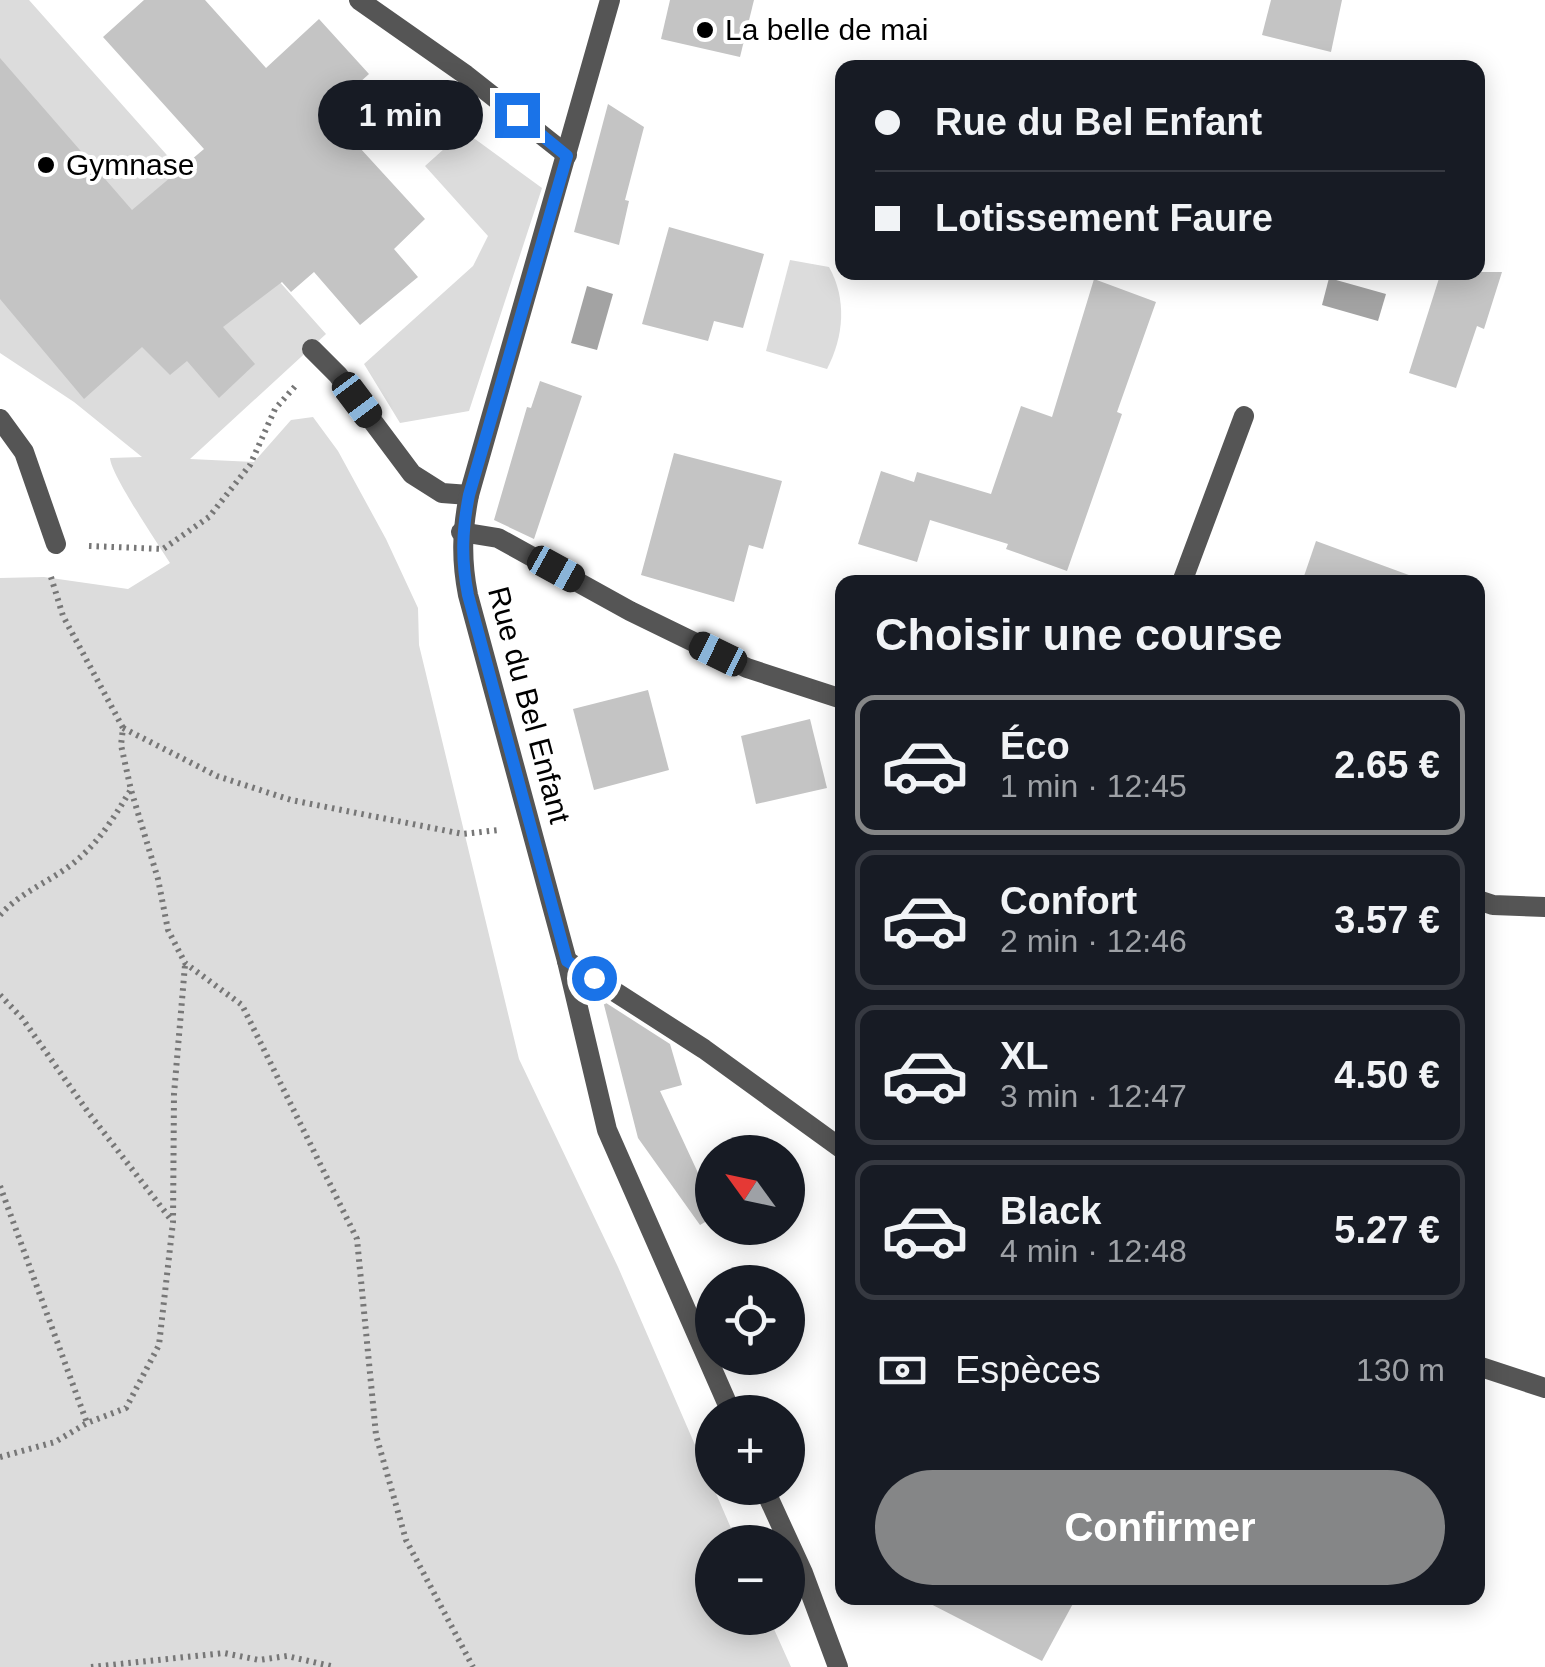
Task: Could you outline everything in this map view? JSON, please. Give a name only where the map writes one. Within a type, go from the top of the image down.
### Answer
[{"type":"street","points":[[359,0],[466,75],[567,156]]},
{"type":"street","name":"Rue du Bel Enfant","points":[[610,0],[469,495],[461,560],[567,961],[607,1130],[724,1395]]},
{"type":"street","points":[[312,349],[338,375],[412,474],[442,492],[469,495]]},
{"type":"street","points":[[1185,575],[1244,416]]},
{"type":"street","points":[[0,420],[24,452],[56,544]]},
{"type":"street","points":[[462,532],[498,538],[630,611],[747,668],[835,697]]},
{"type":"street","points":[[1485,902],[1545,906]]},
{"type":"street","points":[[567,961],[704,1048],[835,1145]]},
{"type":"street","points":[[1485,1368],[1545,1388]]},
{"type":"street","points":[[772,1505],[838,1667]]},
{"type":"path","points":[[275,409],[250,465],[209,517],[163,549],[56,544],[48,571],[63,616],[123,728],[217,776],[292,800],[463,834],[530,827]]},
{"type":"path","points":[[123,728],[121,745],[131,790],[158,879],[168,930],[185,963],[242,1005],[357,1239],[376,1434],[406,1540],[473,1667]]},
{"type":"path","points":[[0,915],[16,897],[69,866],[101,839],[131,790]]},
{"type":"path","points":[[0,1457],[55,1442],[87,1423],[126,1408],[160,1345],[173,1222],[174,1094],[185,963]]},
{"type":"path","points":[[0,995],[22,1018],[173,1222]]},
{"type":"path","points":[[0,1186],[87,1423]]},
{"type":"path","points":[[91,1667],[224,1653],[259,1660],[287,1656],[334,1667]]},
{"type":"shaded area","points":[[0,0],[29,0],[326,334],[190,459],[254,462],[291,420],[313,417],[338,451],[386,539],[418,608],[419,645],[519,1059],[618,1267],[695,1445],[695,1505],[721,1505],[730,1525],[695,1525],[695,1635],[777,1635],[791,1667],[0,1667],[0,578],[44,577],[128,589],[170,563],[126,493],[110,458],[142,457],[74,402],[0,353]]},
{"type":"shaded area","points":[[464,131],[542,188],[469,411],[400,423],[364,364],[473,266],[488,236],[425,166]]},
{"type":"shaded area","points":[[790,260],[829,267],[839,292],[841,318],[837,344],[827,369],[766,351]]},
{"type":"shaded area","points":[[1328,280],[1386,294],[1378,321],[1322,305]]},
{"type":"shaded area","points":[[587,286],[613,294],[597,350],[571,343]]},
{"type":"building","points":[[144,0],[205,0],[266,68],[319,19],[369,74],[327,112],[425,219],[394,249],[418,277],[360,325],[314,272],[291,292],[282,282],[223,327],[255,364],[219,398],[187,361],[170,375],[142,347],[84,399],[0,299],[0,58],[132,210],[204,149],[103,37]]},
{"type":"building","name":"La belle de mai","points":[[670,0],[754,0],[740,57],[661,39]]},
{"type":"building","points":[[1271,0],[1342,0],[1331,52],[1262,35]]},
{"type":"building","points":[[608,104],[644,127],[625,200],[629,201],[619,245],[574,232]]},
{"type":"building","points":[[669,227],[764,254],[743,328],[714,321],[708,341],[642,324]]},
{"type":"building","points":[[1485,272],[1502,272],[1484,329],[1477,326],[1456,388],[1409,373],[1438,280],[1485,280]]},
{"type":"building","points":[[1094,280],[1156,302],[1067,571],[1006,549],[1008,544],[930,520],[917,562],[858,544],[881,471],[914,482],[917,472],[991,494],[1021,406],[1052,417]]},
{"type":"building","points":[[540,381],[582,396],[534,539],[494,520],[527,407],[531,408]]},
{"type":"building","points":[[674,453],[782,481],[763,549],[749,545],[734,602],[641,575]]},
{"type":"building","points":[[1316,541],[1409,575],[1304,575]]},
{"type":"building","points":[[648,690],[669,770],[594,790],[573,709]]},
{"type":"building","points":[[810,719],[827,788],[756,804],[741,736]]},
{"type":"building","points":[[603,1001],[670,1044],[682,1085],[660,1091],[695,1166],[695,1218],[638,1138]]},
{"type":"building","points":[[933,1605],[1072,1605],[1042,1661]]},
{"type":"place","name":"La belle de mai","points":[[705,30]]},
{"type":"place","name":"Gymnase","points":[[46,165]]},
{"type":"route","points":[[517,115],[567,156],[469,495],[461,560],[567,961],[594,978]]}]
